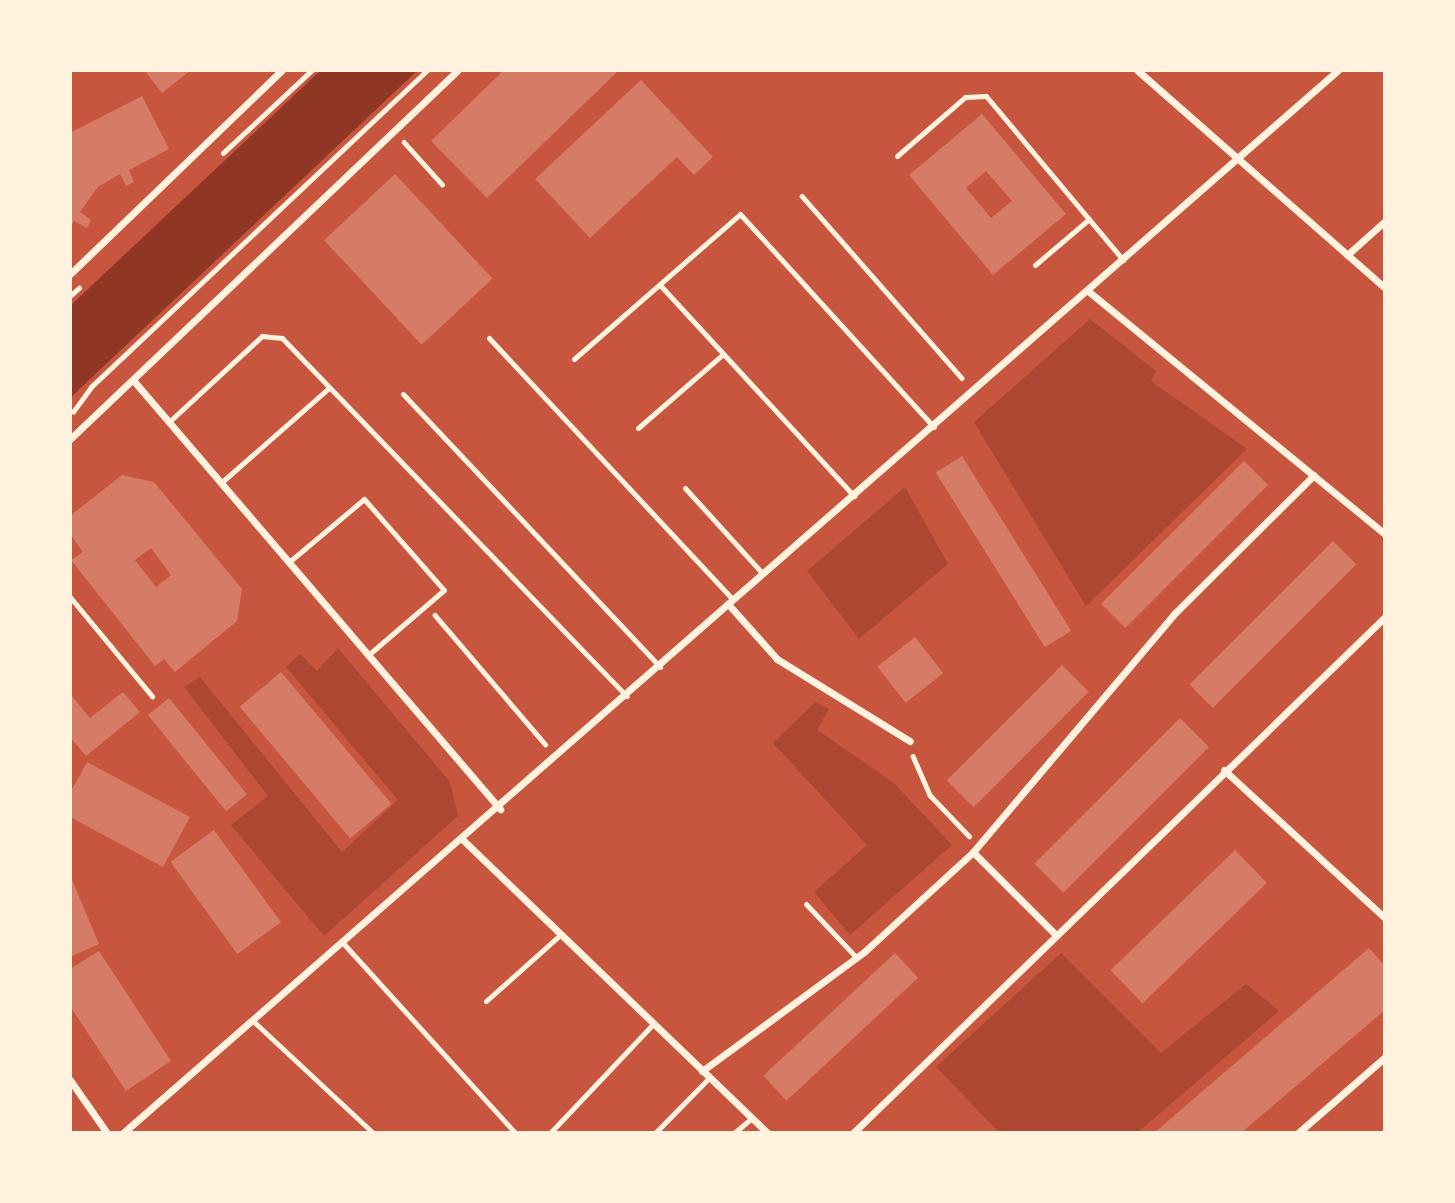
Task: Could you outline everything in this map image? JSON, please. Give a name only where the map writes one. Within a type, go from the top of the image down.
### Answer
[{"type":"street","points":[[70,274],[282,70]]},
{"type":"street","points":[[70,439],[458,70]]},
{"type":"street","points":[[1137,70],[1385,288]]},
{"type":"street","points":[[123,1133],[500,808],[1338,70]]},
{"type":"street","points":[[1347,255],[1385,221]]},
{"type":"street","points":[[1088,291],[1385,534]]},
{"type":"street","points":[[133,380],[223,481],[366,657],[500,808]]},
{"type":"street","points":[[702,1071],[856,957],[973,852],[1174,614],[1314,475]]},
{"type":"street","points":[[731,602],[777,659],[910,741]]},
{"type":"street","points":[[853,1133],[1224,770],[1385,617]]},
{"type":"street","points":[[1224,770],[1385,918]]},
{"type":"street","points":[[463,840],[652,1025],[768,1133]]},
{"type":"street","points":[[973,852],[1056,936]]},
{"type":"street","points":[[1298,1133],[1385,1057]]},
{"type":"street","points":[[70,1080],[107,1133]]},
{"type":"lane","points":[[897,156],[965,97],[986,96],[1123,260]]},
{"type":"lane","points":[[574,359],[740,214],[933,427]]},
{"type":"lane","points":[[1035,265],[1089,219]]},
{"type":"lane","points":[[660,285],[854,496]]},
{"type":"lane","points":[[171,420],[262,336],[282,338],[627,696]]},
{"type":"lane","points":[[489,338],[731,602]]},
{"type":"lane","points":[[638,428],[723,354]]},
{"type":"lane","points":[[223,481],[329,388]]},
{"type":"lane","points":[[403,394],[660,667]]},
{"type":"lane","points":[[685,488],[763,574]]},
{"type":"lane","points":[[289,562],[364,499],[444,590],[366,657]]},
{"type":"lane","points":[[70,597],[152,696]]},
{"type":"lane","points":[[806,904],[856,957]]},
{"type":"lane","points":[[486,1001],[560,935]]},
{"type":"lane","points":[[343,943],[515,1133]]},
{"type":"lane","points":[[252,1020],[373,1133]]},
{"type":"lane","points":[[550,1133],[652,1025]]},
{"type":"lane","points":[[655,1133],[709,1078]]},
{"type":"lane","points":[[734,1133],[752,1118]]},
{"type":"path","points":[[70,415],[91,387],[426,70]]},
{"type":"path","points":[[401,139],[442,184]]},
{"type":"path","points":[[802,196],[974,392]]},
{"type":"path","points":[[426,604],[557,758]]},
{"type":"path","points":[[910,741],[930,795],[970,837]]},
{"type":"shaded area","points":[[321,70],[418,70],[70,398],[70,306]]},
{"type":"shaded area","points":[[1090,319],[1156,371],[1151,381],[1247,449],[1086,606],[974,422]]},
{"type":"shaded area","points":[[905,487],[948,564],[859,639],[807,571]]},
{"type":"shaded area","points":[[338,648],[450,782],[458,816],[324,936],[231,825],[268,796],[184,687],[200,677],[342,852],[398,800],[286,667],[300,654],[317,671]]},
{"type":"shaded area","points":[[815,702],[829,709],[817,730],[894,783],[952,845],[850,935],[814,892],[867,845],[773,743]]},
{"type":"shaded area","points":[[1061,953],[1161,1053],[1246,984],[1279,1011],[1137,1133],[1000,1133],[936,1067]]},
{"type":"building","points":[[144,70],[191,70],[162,93]]},
{"type":"building","points":[[504,70],[619,70],[487,198],[431,141]]},
{"type":"building","points":[[641,80],[713,157],[694,175],[677,157],[590,238],[535,179]]},
{"type":"building","points":[[142,96],[169,149],[129,170],[134,182],[126,186],[120,174],[98,187],[80,212],[91,220],[87,228],[74,221],[70,227],[70,133]]},
{"type":"building","points":[[982,114],[1066,214],[993,275],[909,175]],"holes":[[[986,171],[1012,201],[991,218],[966,188]]]},
{"type":"building","points":[[395,174],[493,279],[422,345],[324,240]]},
{"type":"building","points":[[962,456],[1071,631],[1045,647],[936,472]]},
{"type":"building","points":[[1244,461],[1268,485],[1125,628],[1101,604]]},
{"type":"building","points":[[122,475],[154,482],[242,589],[237,621],[175,672],[164,659],[155,666],[71,560],[83,552],[70,534],[70,516]],"holes":[[[151,548],[171,575],[156,587],[135,560]]]},
{"type":"building","points":[[1333,541],[1356,564],[1213,708],[1189,685]]},
{"type":"building","points":[[915,637],[943,673],[905,703],[877,667]]},
{"type":"building","points":[[1062,665],[1089,692],[974,807],[947,780]]},
{"type":"building","points":[[281,672],[392,804],[350,838],[240,707]]},
{"type":"building","points":[[123,692],[140,712],[86,756],[70,737],[70,694],[90,718]]},
{"type":"building","points":[[169,698],[247,794],[226,811],[148,715]]},
{"type":"building","points":[[1180,718],[1209,747],[1063,893],[1034,864]]},
{"type":"building","points":[[87,762],[190,817],[163,867],[70,817],[70,793]]},
{"type":"building","points":[[214,830],[281,922],[237,954],[170,862]]},
{"type":"building","points":[[1235,850],[1267,883],[1143,1003],[1111,970]]},
{"type":"building","points":[[70,875],[99,944],[70,957]]},
{"type":"building","points":[[1369,948],[1385,966],[1385,1010],[1241,1133],[1154,1133]]},
{"type":"building","points":[[99,951],[171,1061],[126,1091],[70,1006],[70,969]]},
{"type":"building","points":[[895,953],[918,978],[787,1101],[763,1076]]}]
